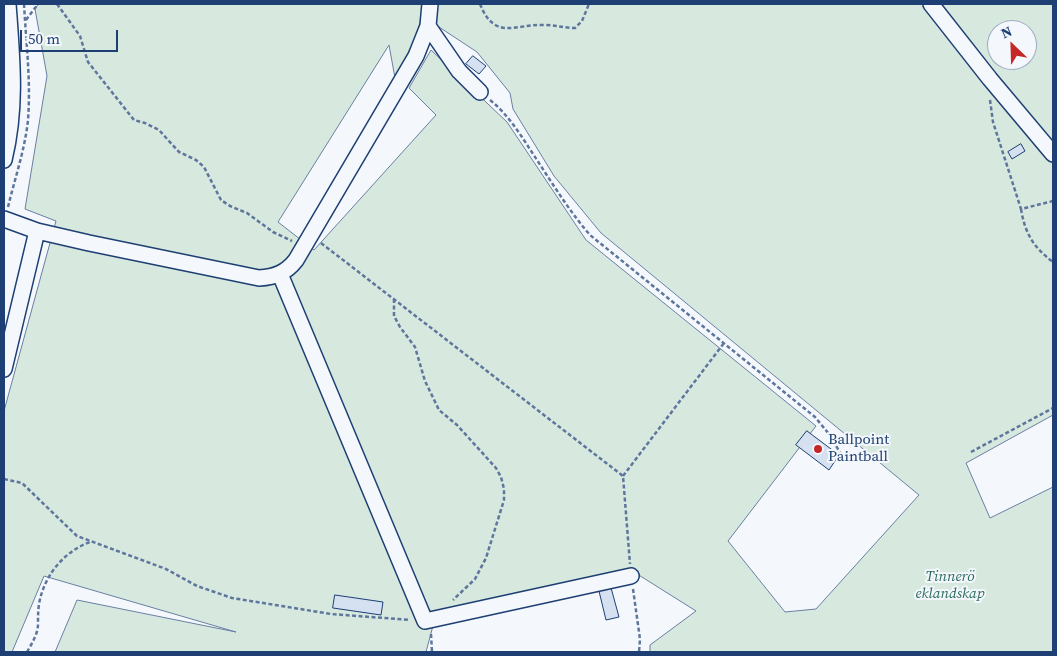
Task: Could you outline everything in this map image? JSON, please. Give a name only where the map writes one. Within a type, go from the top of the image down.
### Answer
[{"type":"street","points":[[4,160],[13,104],[8,4]]},
{"type":"street","points":[[4,219],[37,231],[259,278],[280,274],[289,268],[308,240],[416,56],[428,26],[430,4]]},
{"type":"street","points":[[931,4],[1053,154]]},
{"type":"street","points":[[428,26],[459,71],[480,92]]},
{"type":"street","points":[[4,369],[37,231]]},
{"type":"street","points":[[280,274],[425,621],[631,576]]},
{"type":"path","points":[[25,21],[38,4]]},
{"type":"path","points":[[58,4],[80,36],[88,62],[134,120],[159,130],[179,152],[196,160],[204,167],[221,200],[247,213],[273,232],[308,240],[394,299],[623,476]]},
{"type":"path","points":[[480,4],[484,13],[493,23],[501,28],[512,29],[544,25],[575,28],[582,21],[589,4]]},
{"type":"path","points":[[990,78],[989,93],[992,122],[1021,208],[1028,235],[1053,262]]},
{"type":"path","points":[[480,92],[506,115],[565,203],[590,235],[815,417],[830,434],[842,456]]},
{"type":"path","points":[[1021,208],[1053,201]]},
{"type":"path","points":[[394,299],[394,316],[415,348],[425,381],[439,410],[457,425],[496,468],[504,489],[504,500],[486,558],[475,579],[451,603]]},
{"type":"path","points":[[640,652],[640,639],[631,576],[623,476],[724,343]]},
{"type":"path","points":[[971,452],[1053,408]]},
{"type":"path","points":[[4,479],[22,483],[77,536],[166,569],[197,586],[232,598],[331,614],[425,621],[430,633],[432,652]]},
{"type":"path","points":[[27,652],[36,633],[39,604],[47,580],[56,565],[66,556],[80,545],[92,541]]},
{"type":"green space","name":"Tinnerö eklandskap","points":[[39,4],[424,4],[417,36],[395,78],[389,45],[278,222],[314,250],[436,115],[409,88],[431,50],[507,122],[586,240],[816,426],[728,541],[785,612],[816,609],[919,495],[601,233],[554,176],[513,109],[510,93],[477,52],[436,25],[437,4],[1053,4],[1053,415],[966,463],[990,518],[1053,487],[1053,652],[650,652],[650,645],[696,611],[634,572],[435,618],[426,652],[55,652],[77,600],[236,632],[44,576],[12,652],[4,652],[4,411],[56,221],[25,209],[47,76],[35,9]]},
{"type":"building","points":[[473,56],[486,66],[479,74],[466,64]]},
{"type":"building","points":[[1021,144],[1025,151],[1012,159],[1008,152]]},
{"type":"building","points":[[807,431],[839,455],[829,470],[796,445]]},
{"type":"building","points":[[610,584],[619,617],[606,620],[598,587]]},
{"type":"building","points":[[335,595],[383,602],[381,615],[333,608]]},
{"type":"place","name":"Ballpoint Paintball","points":[[818,449]]}]
